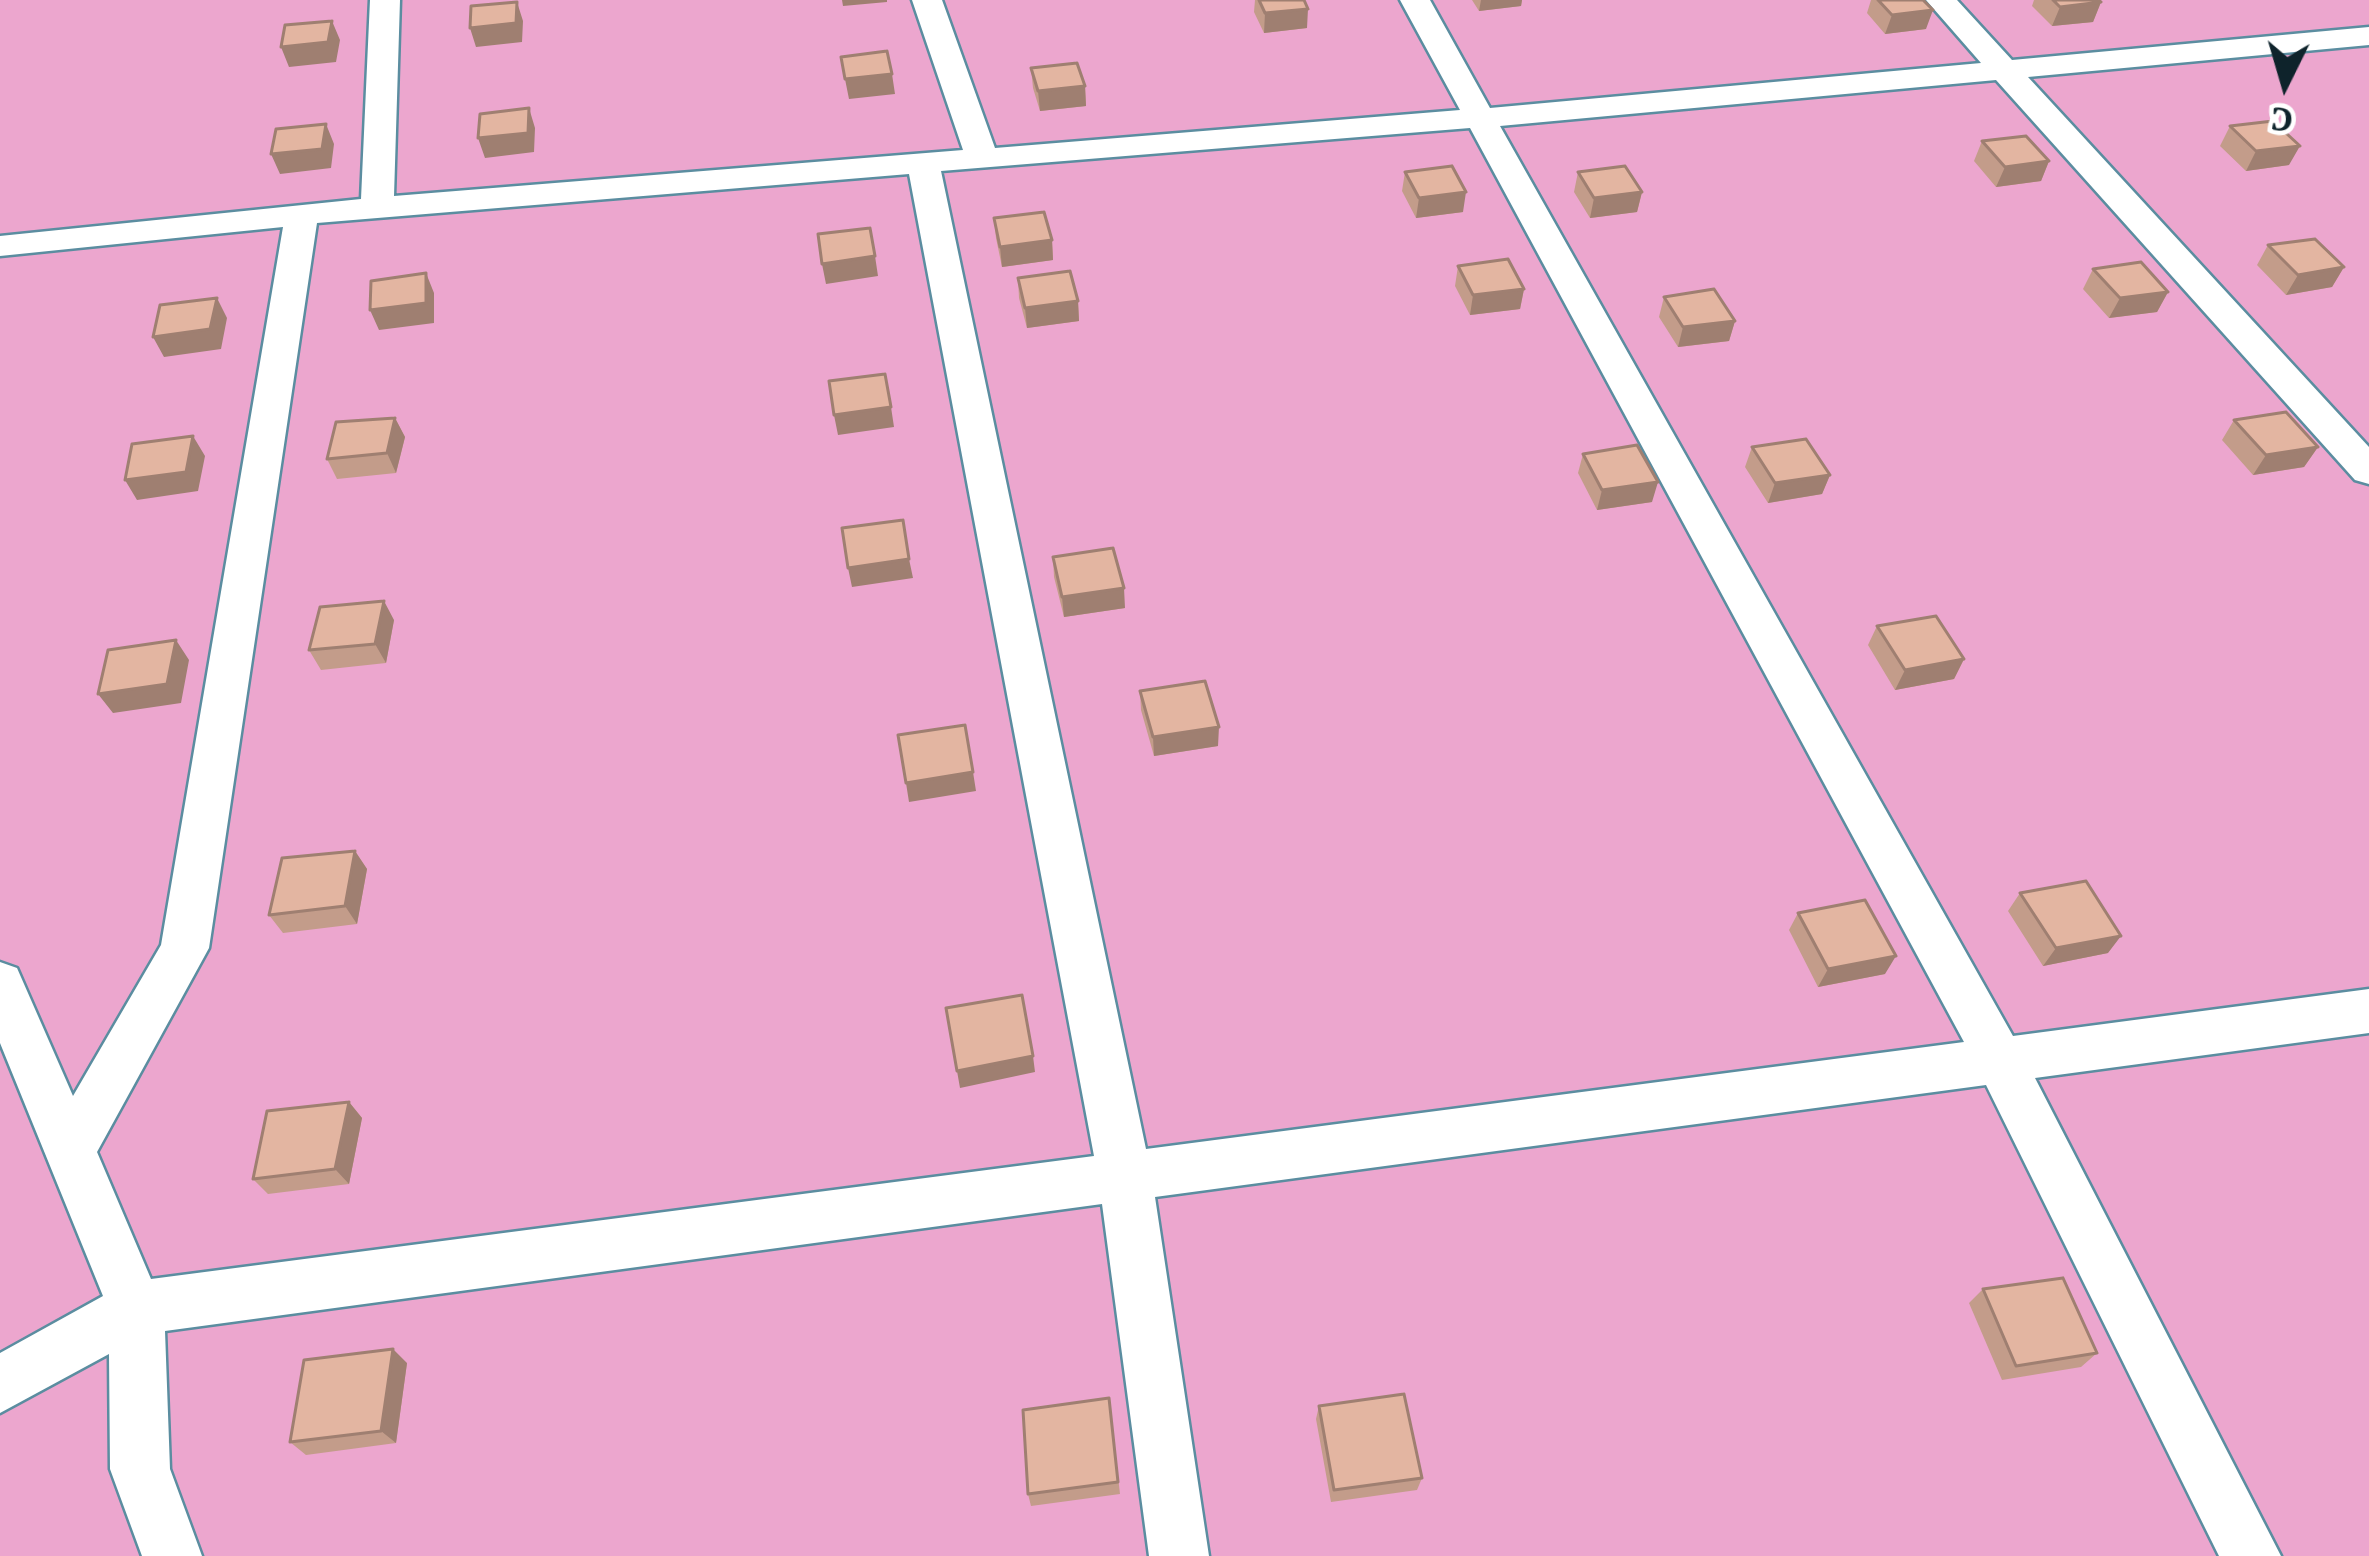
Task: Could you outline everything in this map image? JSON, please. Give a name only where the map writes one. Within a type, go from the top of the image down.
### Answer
[{"type":"lane","points":[[377,207],[385,0]]},
{"type":"lane","points":[[927,0],[982,157]]},
{"type":"lane","points":[[1415,0],[2000,1060],[2251,1556]]},
{"type":"lane","points":[[1941,0],[2369,471]]},
{"type":"lane","points":[[0,246],[377,207],[1482,118],[2369,36]]},
{"type":"lane","points":[[923,162],[1125,1177],[1179,1556]]},
{"type":"lane","points":[[70,1150],[185,948],[301,218]]},
{"type":"lane","points":[[0,983],[136,1308],[140,1468],[172,1556]]},
{"type":"lane","points":[[0,1384],[136,1308],[2369,1011]]},
{"type":"shaded area","points":[[0,0],[2369,0],[2369,1556],[0,1556]]},
{"type":"building","points":[[1259,0],[1304,0],[1308,9],[1265,13]]},
{"type":"building","points":[[1878,0],[1923,0],[1933,10],[1892,15]]},
{"type":"building","points":[[2053,0],[2098,0],[2101,2],[2060,7]]},
{"type":"building","points":[[517,2],[516,23],[470,28],[471,6]]},
{"type":"building","points":[[332,21],[328,42],[281,47],[285,25]]},
{"type":"building","points":[[887,51],[892,74],[845,79],[841,57]]},
{"type":"building","points":[[1077,63],[1085,86],[1038,91],[1031,68]]},
{"type":"building","points":[[529,108],[528,133],[478,138],[480,114]]},
{"type":"building","points":[[2273,121],[2300,146],[2256,151],[2230,126]]},
{"type":"building","points":[[326,124],[322,149],[271,154],[276,129]]},
{"type":"building","points":[[2026,136],[2049,161],[2005,167],[1982,141]]},
{"type":"building","points":[[1452,166],[1466,192],[1419,198],[1405,172]]},
{"type":"building","points":[[1625,166],[1642,192],[1594,198],[1578,172]]},
{"type":"building","points":[[1044,212],[1052,240],[1000,247],[994,218]]},
{"type":"building","points":[[870,228],[875,256],[822,264],[818,234]]},
{"type":"building","points":[[2315,239],[2344,267],[2298,275],[2268,245]]},
{"type":"building","points":[[1508,259],[1524,289],[1473,295],[1458,266]]},
{"type":"building","points":[[2141,262],[2168,292],[2120,298],[2093,269]]},
{"type":"building","points":[[1070,271],[1078,301],[1025,308],[1018,278]]},
{"type":"building","points":[[426,273],[426,303],[370,310],[371,281]]},
{"type":"building","points":[[1714,289],[1735,321],[1683,327],[1664,297]]},
{"type":"building","points":[[217,298],[210,329],[153,337],[160,305]]},
{"type":"building","points":[[885,374],[891,407],[834,415],[829,381]]},
{"type":"building","points":[[2286,412],[2318,447],[2266,455],[2234,420]]},
{"type":"building","points":[[395,418],[387,453],[327,459],[336,422]]},
{"type":"building","points":[[193,436],[186,472],[125,480],[132,444]]},
{"type":"building","points":[[1806,439],[1830,475],[1775,483],[1752,447]]},
{"type":"building","points":[[1637,445],[1658,482],[1602,490],[1583,454]]},
{"type":"building","points":[[903,520],[909,559],[848,568],[842,528]]},
{"type":"building","points":[[1113,548],[1124,588],[1062,597],[1053,557]]},
{"type":"building","points":[[384,601],[375,644],[309,650],[320,607]]},
{"type":"building","points":[[1936,616],[1964,659],[1905,670],[1877,626]]},
{"type":"building","points":[[176,640],[167,684],[98,694],[108,650]]},
{"type":"building","points":[[1205,681],[1219,727],[1153,737],[1140,691]]},
{"type":"building","points":[[965,725],[973,772],[906,783],[898,735]]},
{"type":"building","points":[[355,851],[345,906],[269,915],[282,858]]},
{"type":"building","points":[[2086,881],[2121,936],[2056,948],[2020,893]]},
{"type":"building","points":[[1865,900],[1896,956],[1828,969],[1798,913]]},
{"type":"building","points":[[1022,995],[1033,1056],[957,1071],[946,1008]]},
{"type":"building","points":[[349,1102],[335,1169],[253,1179],[267,1111]]},
{"type":"building","points":[[2063,1278],[2097,1353],[2016,1366],[1983,1289]]},
{"type":"building","points":[[393,1349],[381,1431],[290,1442],[304,1360]]},
{"type":"building","points":[[1404,1394],[1422,1478],[1334,1490],[1319,1406]]},
{"type":"building","points":[[1109,1398],[1118,1482],[1028,1494],[1023,1410]]}]
